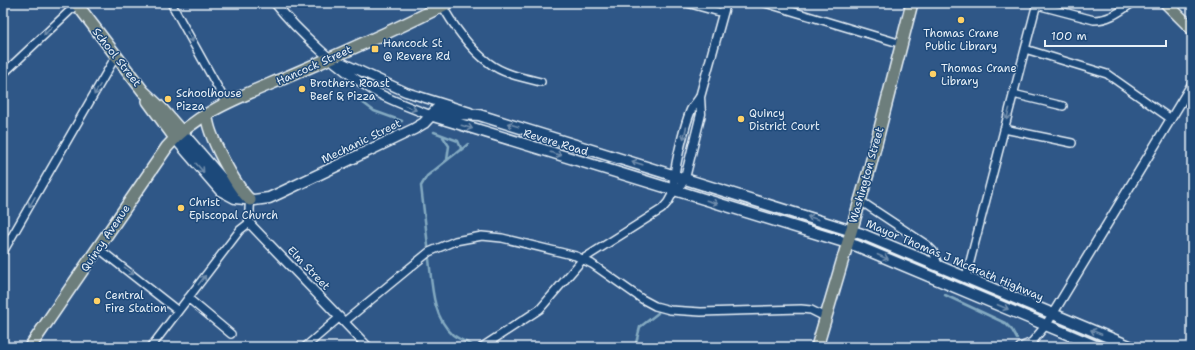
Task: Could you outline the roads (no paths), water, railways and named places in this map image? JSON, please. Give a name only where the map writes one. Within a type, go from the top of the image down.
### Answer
[{"type":"main road","name":"Washington Street","points":[[817,347],[859,200],[912,3]]},
{"type":"main road","points":[[1166,3],[1192,29]]},
{"type":"main road","name":"School Street","points":[[77,4],[143,91],[162,109],[178,134]]},
{"type":"main road","name":"Hancock Street","points":[[178,134],[207,114],[227,104],[331,58],[444,4]]},
{"type":"main road","name":"Mechanic Street","points":[[250,200],[264,199],[282,192],[414,129],[424,123],[434,111],[440,109],[459,114],[480,115]]},
{"type":"main road","points":[[207,114],[211,132],[232,174],[242,191],[250,200]]},
{"type":"main road","name":"Revere Road","points":[[430,115],[674,191]]},
{"type":"main road","name":"Revere Road","points":[[480,115],[674,174]]},
{"type":"main road","points":[[178,134],[224,181],[241,196],[250,200]]},
{"type":"main road","name":"Quincy Avenue","points":[[30,347],[178,134]]},
{"type":"main road","name":"Mayor Thomas J McGrath Highway","points":[[674,174],[850,230],[938,265],[1053,315],[1132,347]]},
{"type":"main road","points":[[674,191],[847,243],[1098,347]]},
{"type":"street","points":[[171,3],[227,104]]},
{"type":"street","points":[[275,3],[299,29],[331,58],[375,91],[430,115]]},
{"type":"street","points":[[687,3],[723,13]]},
{"type":"street","points":[[674,191],[674,174],[690,112],[700,97],[726,3]]},
{"type":"street","points":[[765,3],[902,44]]},
{"type":"street","points":[[3,74],[77,4]]},
{"type":"street","points":[[444,4],[455,26],[489,63],[518,76],[541,82]]},
{"type":"street","points":[[966,277],[1037,4],[1094,20],[1103,20],[1112,17],[1131,4]]},
{"type":"street","points":[[1025,49],[1107,74],[1171,119]]},
{"type":"street","points":[[3,251],[116,56]]},
{"type":"street","name":"Revere Road","points":[[331,58],[400,89],[480,115]]},
{"type":"street","points":[[1020,347],[1032,342],[1046,326],[1192,84]]},
{"type":"street","points":[[1013,94],[1063,106]]},
{"type":"street","points":[[482,347],[540,309],[582,259],[662,209],[685,178],[700,120],[700,97]]},
{"type":"street","points":[[1004,129],[1072,144]]},
{"type":"street","points":[[151,347],[240,230],[249,223],[250,200]]},
{"type":"street","points":[[859,200],[927,245],[933,251],[938,265]]},
{"type":"street","name":"Elm Street","points":[[249,223],[368,347]]},
{"type":"street","points":[[305,347],[424,256],[440,246],[475,236],[496,237],[566,253],[582,259],[642,299],[655,306],[670,310],[702,312],[802,309],[811,310],[825,317]]},
{"type":"street","points":[[98,248],[178,311]]},
{"type":"street","points":[[188,298],[231,334]]},
{"type":"waterway","points":[[362,102],[374,111],[402,121]]},
{"type":"waterway","points":[[428,246],[421,186],[427,176],[461,148],[458,141],[434,132]]},
{"type":"waterway","points":[[443,137],[449,146],[447,160]]},
{"type":"waterway","points":[[461,150],[468,144]]},
{"type":"waterway","points":[[429,259],[434,300],[441,319],[446,328],[453,335],[472,345]]},
{"type":"waterway","points":[[945,295],[1005,323],[1012,330],[1017,339]]},
{"type":"waterway","points":[[635,347],[640,327],[658,313]]},
{"type":"waterway","points":[[509,347],[519,347]]},
{"type":"place","name":"Thomas Crane Public Library","points":[[961,20]]},
{"type":"place","name":"Hancock St @ Revere Rd","points":[[375,49]]},
{"type":"place","name":"Thomas Crane Library","points":[[933,74]]},
{"type":"place","name":"Brothers Roast Beef & Pizza","points":[[302,89]]},
{"type":"place","name":"Schoolhouse Pizza","points":[[168,99]]},
{"type":"place","name":"Quincy District Court","points":[[741,119]]},
{"type":"place","name":"Christ Episcopal Church","points":[[181,208]]},
{"type":"place","name":"Central Fire Station","points":[[97,301]]}]
